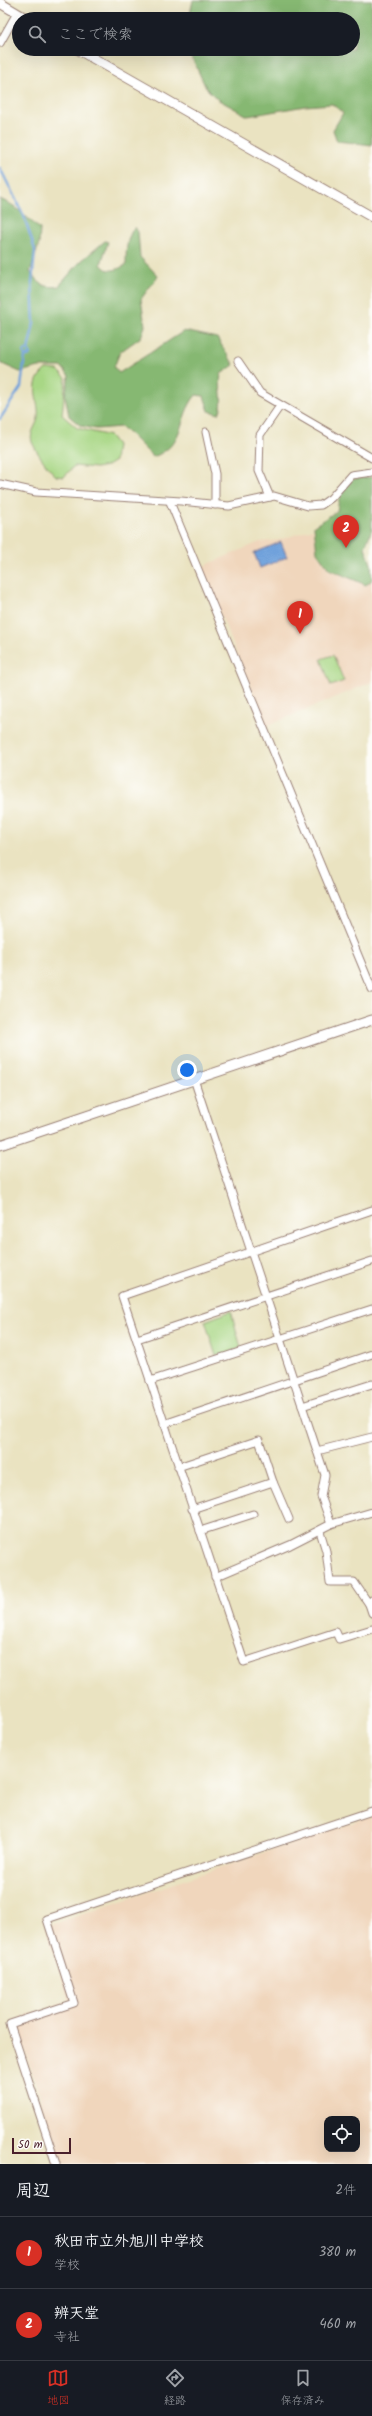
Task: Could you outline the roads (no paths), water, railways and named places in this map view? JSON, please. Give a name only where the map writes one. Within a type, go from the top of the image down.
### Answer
[{"type":"street","points":[[0,4],[15,12]]},
{"type":"street","points":[[0,43],[12,22]]},
{"type":"street","points":[[89,56],[372,217]]},
{"type":"street","points":[[238,360],[260,393],[280,406],[372,458]]},
{"type":"street","points":[[270,497],[259,471],[260,435],[280,406]]},
{"type":"street","points":[[206,432],[215,474],[215,505]]},
{"type":"street","points":[[0,484],[36,492],[229,506],[274,496],[308,506],[321,504],[331,498],[351,475],[372,472]]},
{"type":"street","points":[[170,502],[372,989]]},
{"type":"street","points":[[0,1145],[372,1020]]},
{"type":"street","points":[[194,1079],[325,1475],[321,1496],[331,1524]]},
{"type":"street","points":[[372,1210],[122,1296],[214,1577],[244,1662],[336,1632],[339,1639],[372,1629]]},
{"type":"street","points":[[136,1339],[372,1261]]},
{"type":"street","points":[[150,1381],[372,1309]]},
{"type":"street","points":[[164,1424],[294,1380],[330,1370],[372,1354]]},
{"type":"street","points":[[302,1406],[372,1384]]},
{"type":"street","points":[[317,1451],[372,1436]]},
{"type":"street","points":[[178,1467],[259,1440],[273,1482],[289,1518]]},
{"type":"street","points":[[192,1509],[273,1482]]},
{"type":"street","points":[[214,1577],[320,1531],[331,1524],[372,1512]]},
{"type":"street","points":[[200,1531],[253,1514]]},
{"type":"street","points":[[320,1531],[326,1551],[330,1582],[354,1582],[371,1602],[372,1613]]},
{"type":"street","points":[[56,2164],[10,2024],[74,2003],[47,1919],[372,1811]]},
{"type":"water","points":[[281,542],[287,557],[260,568],[254,553]]},
{"type":"waterway","points":[[0,168],[24,216],[35,250],[32,283],[34,323],[28,350]]},
{"type":"waterway","points":[[27,350],[30,353],[27,356],[24,353],[27,350]]},
{"type":"waterway","points":[[0,419],[21,387],[25,356]]},
{"type":"place","name":"辨天堂","points":[[346,548]]},
{"type":"place","name":"秋田市立外旭川中学校","points":[[300,634]]}]
